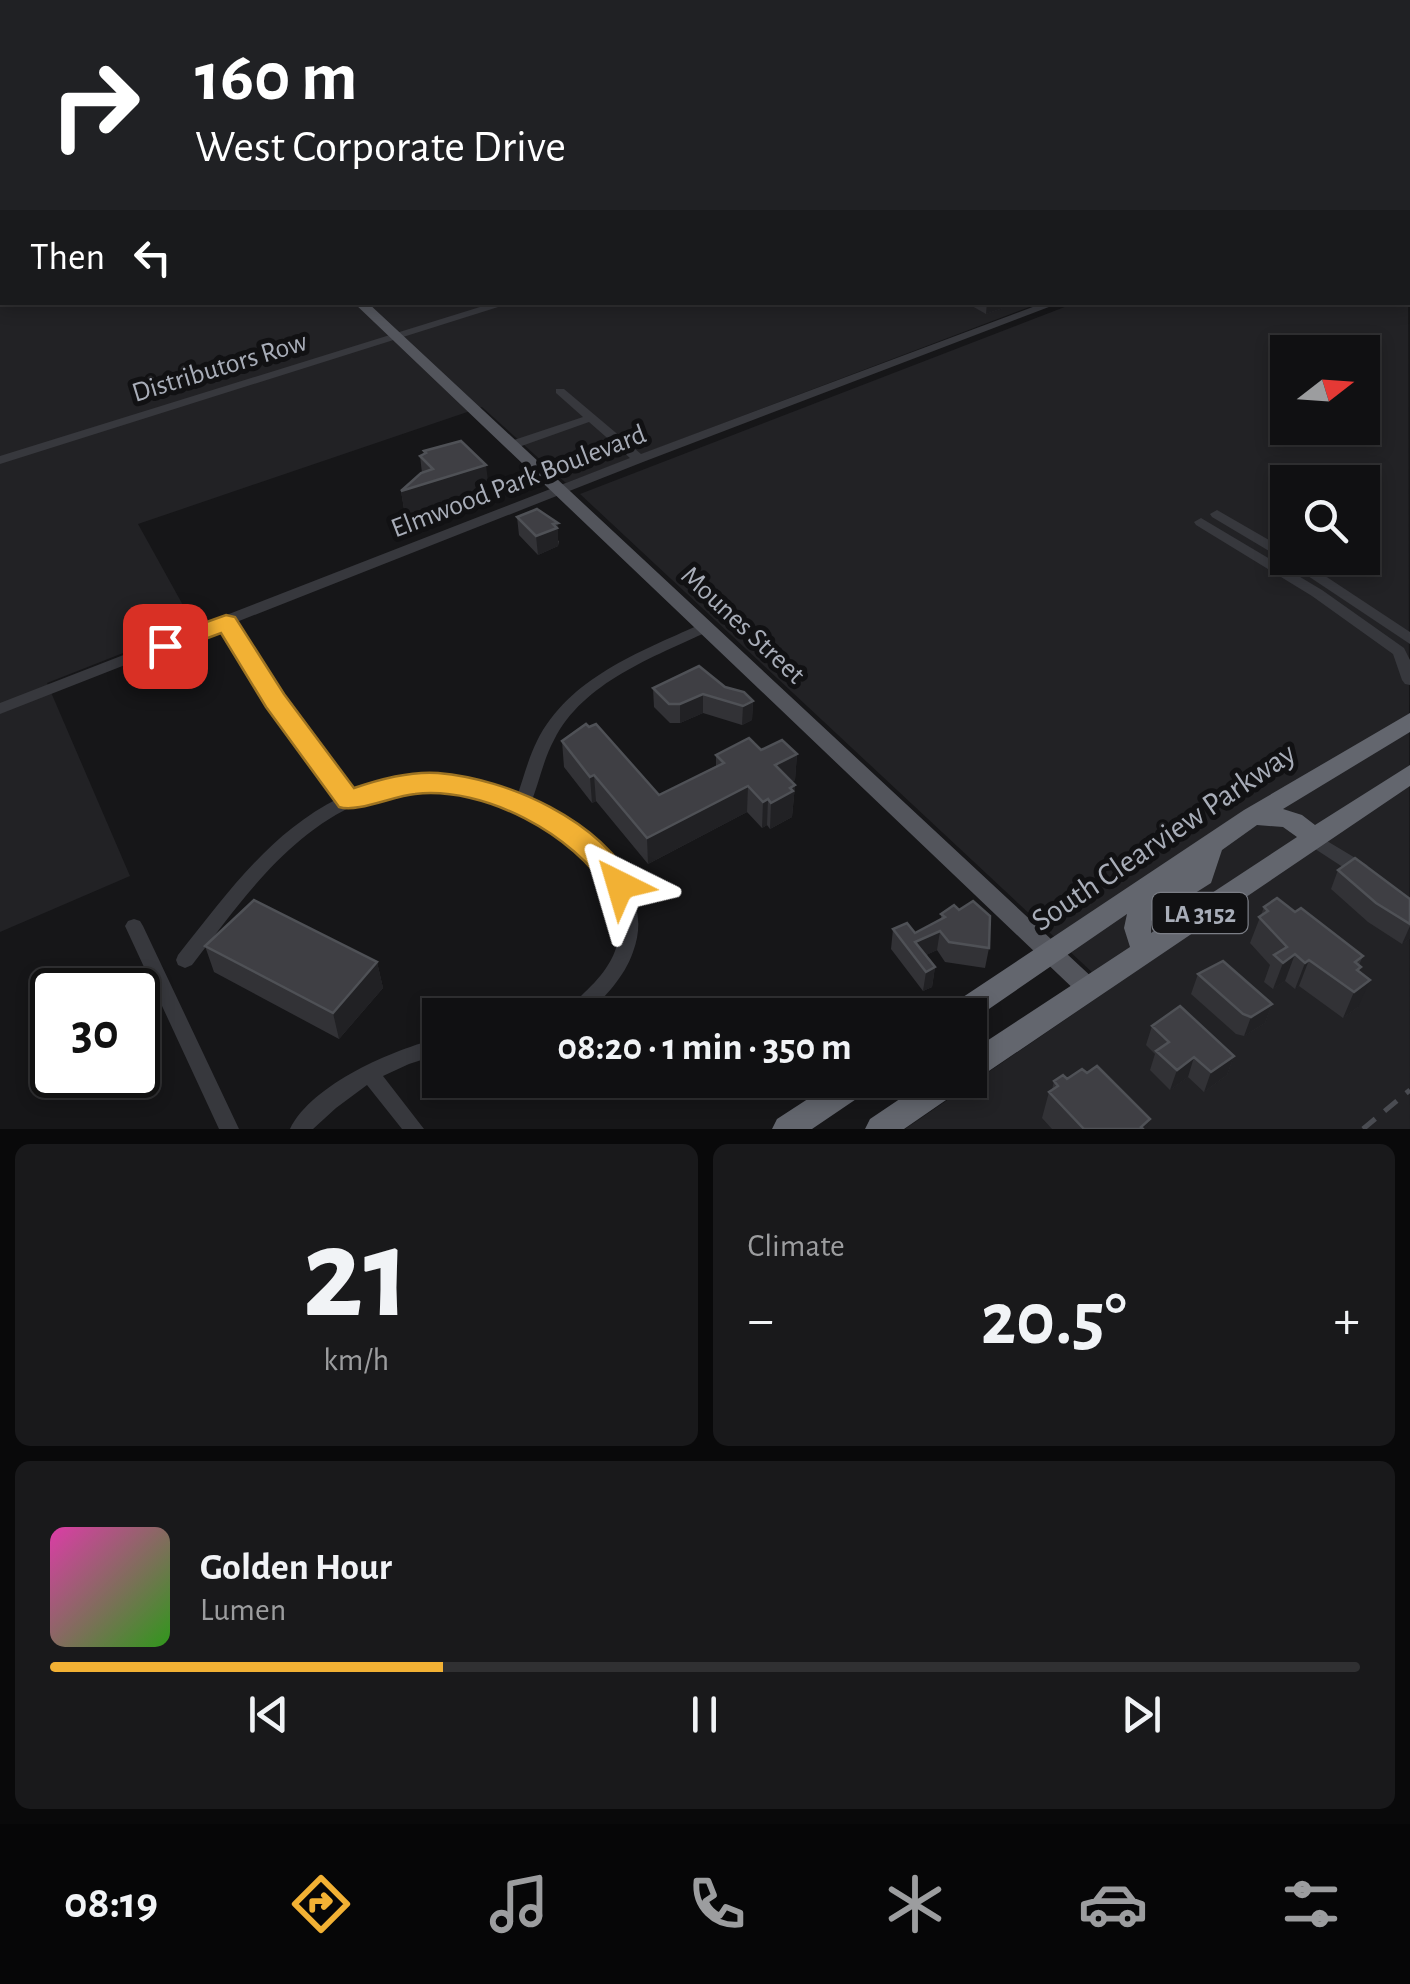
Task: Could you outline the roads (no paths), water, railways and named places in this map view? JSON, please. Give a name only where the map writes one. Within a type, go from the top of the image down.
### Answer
[{"type":"highway","name":"South Clearview Parkway","points":[[984,998],[1253,816],[1410,720]]},
{"type":"highway","name":"LA 3152","points":[[987,1056],[1410,774]]},
{"type":"highway","points":[[1253,816],[1290,818],[1299,822],[1312,838]]},
{"type":"highway","points":[[1145,950],[1137,934],[1140,915],[1202,876],[1211,844]]},
{"type":"highway","points":[[787,1129],[834,1098]]},
{"type":"highway","points":[[880,1129],[926,1098]]},
{"type":"main road","name":"Mounes Street","points":[[362,305],[1088,988]]},
{"type":"street","name":"Distributors Row","points":[[0,460],[500,305]]},
{"type":"street","name":"Elmwood Park Boulevard","points":[[0,709],[639,459],[1049,305]]},
{"type":"street","points":[[560,390],[639,459]]},
{"type":"street","points":[[512,445],[590,418]]},
{"type":"street","points":[[1217,514],[1270,546]]},
{"type":"street","points":[[1201,522],[1406,650]]},
{"type":"street","points":[[1311,575],[1406,650],[1410,680]]},
{"type":"street","points":[[226,622],[275,700],[348,800]]},
{"type":"street","points":[[522,805],[549,734],[573,702],[616,669],[704,628]]},
{"type":"street","points":[[185,960],[248,876],[276,846],[348,800],[378,790],[436,782],[522,805],[586,844],[610,868],[631,920],[628,946],[614,973],[590,998]]},
{"type":"street","points":[[1312,838],[1370,877]]},
{"type":"street","points":[[134,926],[230,1129]]},
{"type":"street","points":[[300,1129],[312,1114],[422,1049]]},
{"type":"street","points":[[371,1076],[414,1129]]},
{"type":"railway","points":[[1363,1129],[1410,1090]]}]
